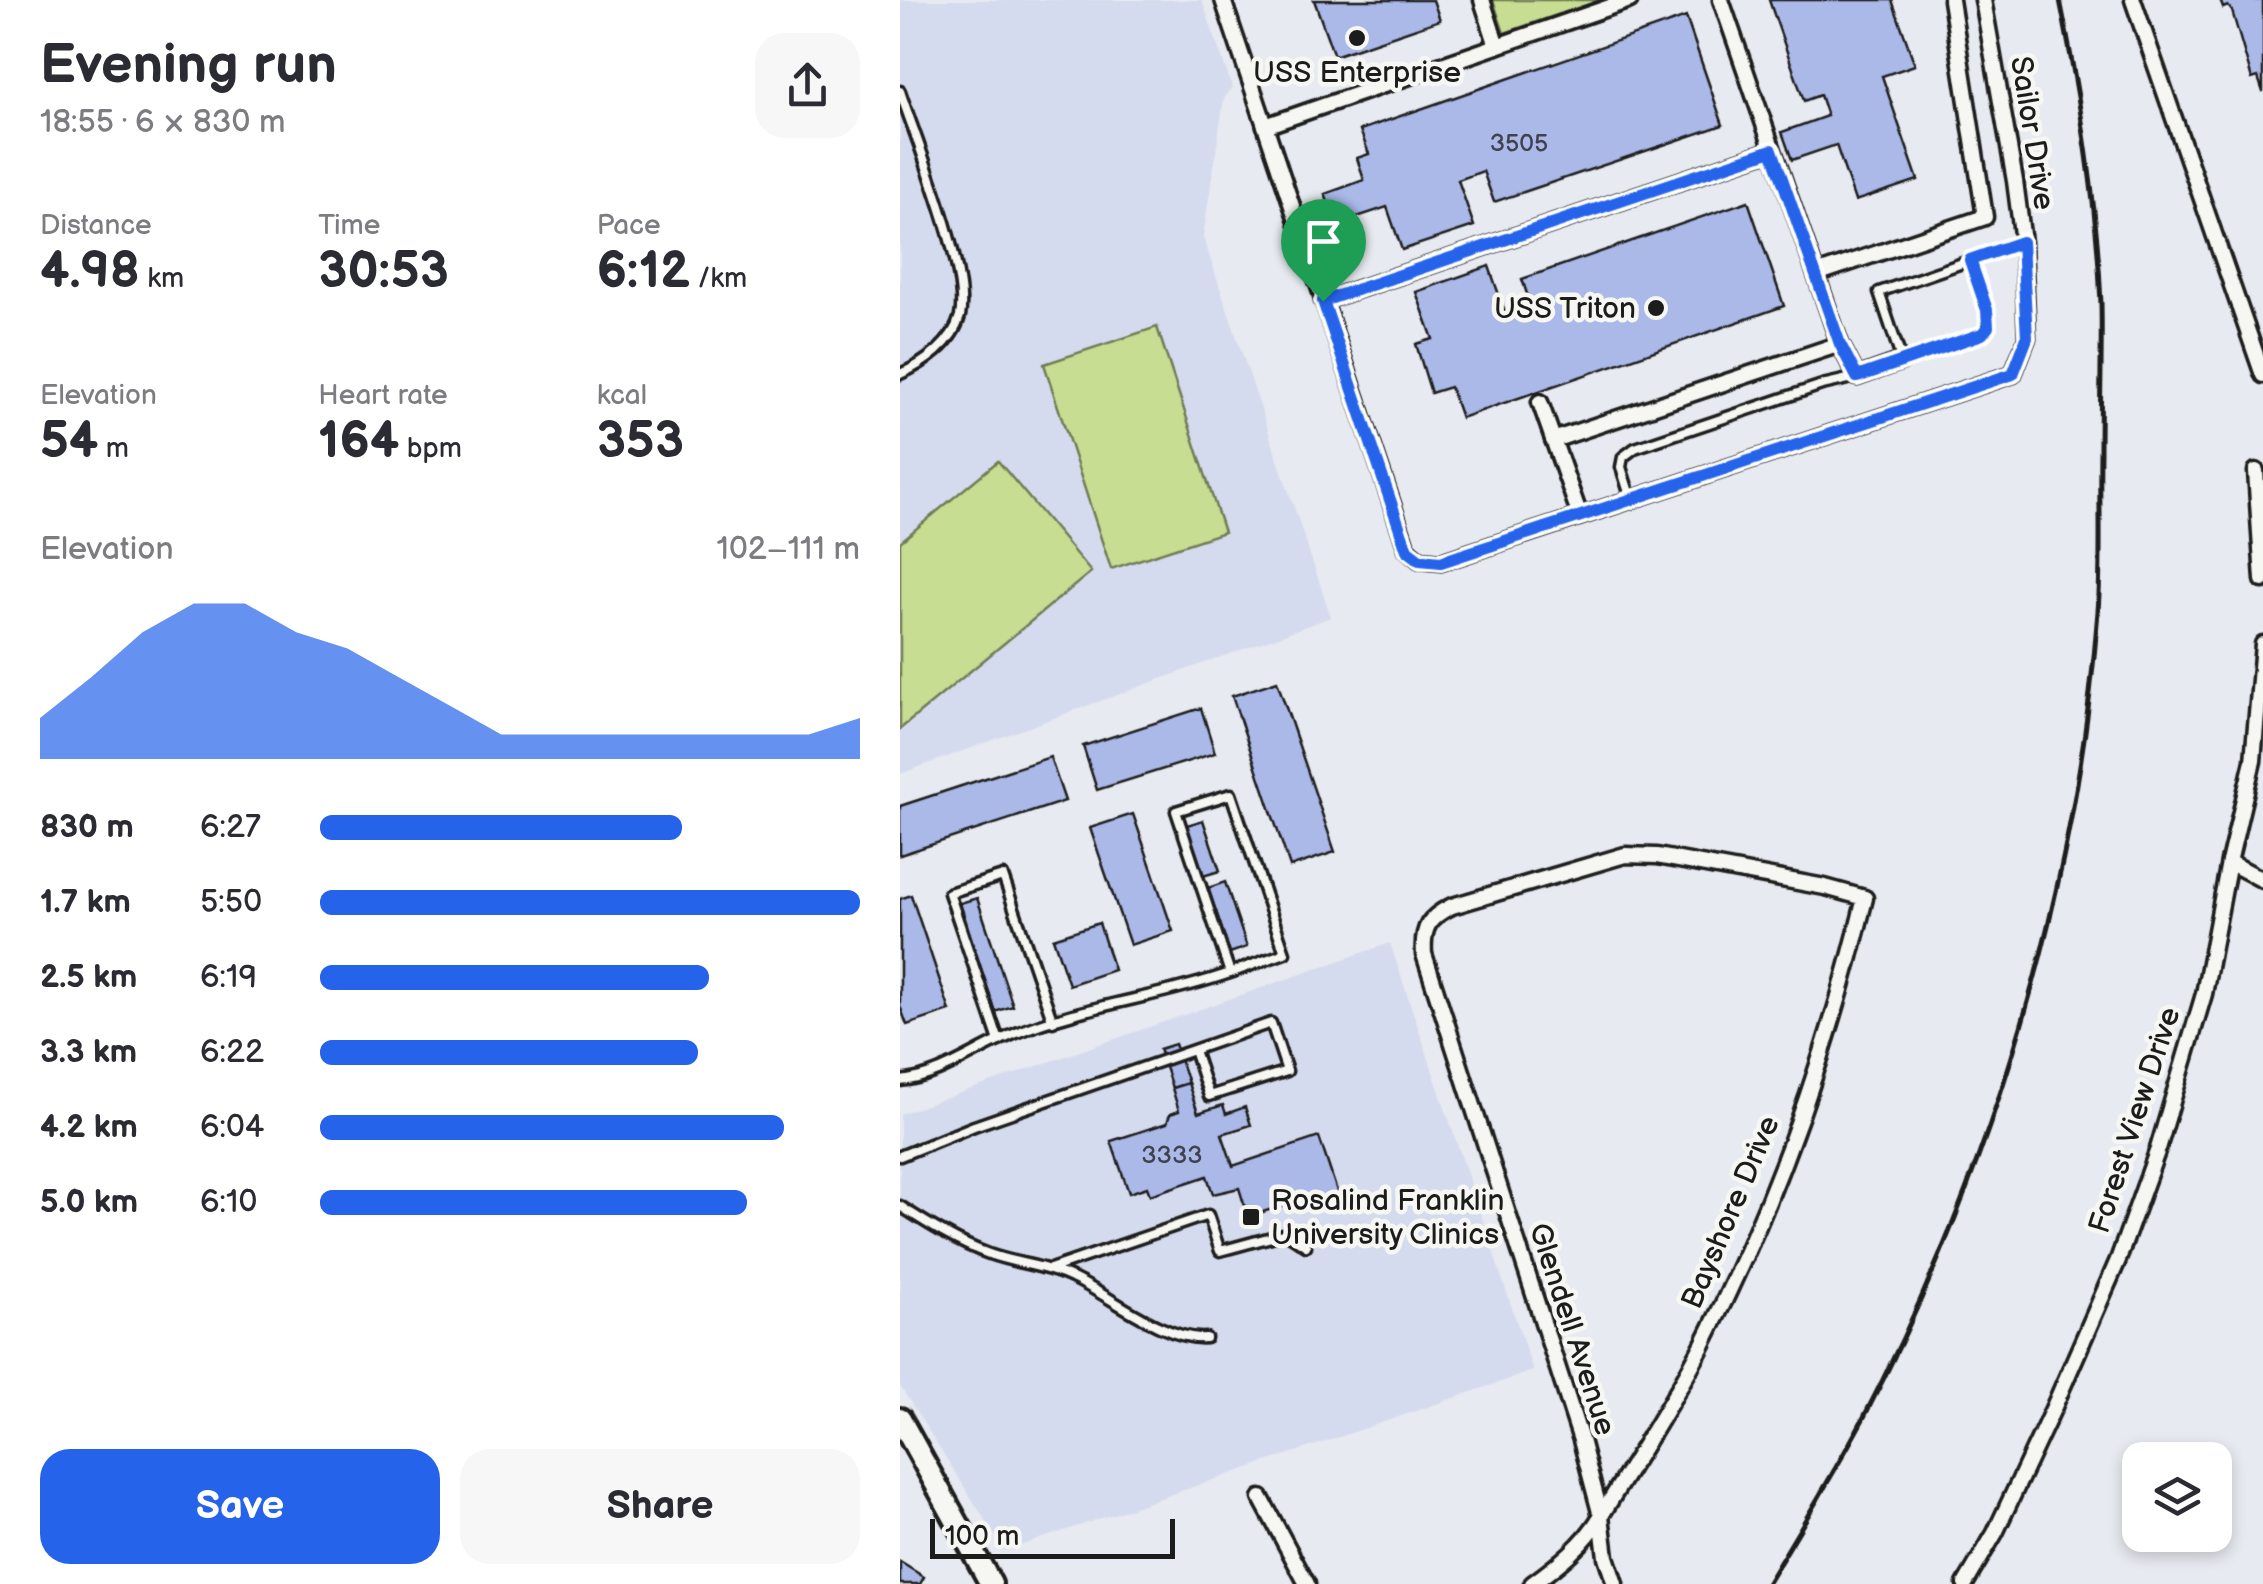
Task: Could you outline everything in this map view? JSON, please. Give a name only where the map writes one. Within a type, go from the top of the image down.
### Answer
[{"type":"main road","points":[[900,1419],[990,1584]]},
{"type":"street","name":"Sailor Drive","points":[[1222,0],[1407,550],[1420,560],[1441,562],[2013,374],[2027,338],[2022,242],[1983,0]]},
{"type":"street","points":[[1482,0],[1497,46]]},
{"type":"street","points":[[1265,126],[1630,0]]},
{"type":"street","points":[[1721,0],[1840,344],[1857,377],[1902,361]]},
{"type":"street","points":[[1816,274],[1984,217],[1951,0]]},
{"type":"street","points":[[2134,0],[2263,375]]},
{"type":"street","points":[[1323,301],[1772,150]]},
{"type":"street","points":[[1554,440],[1840,344]]},
{"type":"street","points":[[1540,402],[1580,516]]},
{"type":"street","points":[[2256,472],[2263,580]]},
{"type":"street","name":"Forest View Drive","points":[[1964,1584],[1995,1533],[2053,1410],[2118,1260],[2158,1148],[2204,994],[2253,762],[2263,644]]},
{"type":"street","name":"Bayshore Drive","points":[[1429,921],[1434,914],[1452,906],[1625,855],[1657,856],[1866,898],[1840,1000],[1771,1194],[1702,1346],[1601,1516],[1559,1565],[1532,1584]]},
{"type":"street","points":[[2229,862],[2263,880]]},
{"type":"street","name":"Glendell Avenue","points":[[1429,921],[1423,933],[1424,954],[1581,1440],[1615,1584]]},
{"type":"street","points":[[1261,1498],[1307,1584]]},
{"type":"lane","points":[[900,91],[957,263],[960,294],[960,316],[950,336],[920,366],[900,374]]},
{"type":"lane","points":[[1970,260],[1987,310],[1988,327],[1982,334],[1902,361],[1880,292],[1970,260],[2022,242]]},
{"type":"lane","points":[[1630,500],[1621,468],[1623,457],[1635,448],[1822,385],[1857,377]]},
{"type":"lane","points":[[900,1081],[922,1079],[1000,1041],[1054,1022],[1131,998],[1182,990],[1230,973],[1285,953],[1231,794],[1176,811],[1230,973]]},
{"type":"lane","points":[[1000,1041],[948,893],[1003,876],[1054,1022]]},
{"type":"lane","points":[[900,1156],[974,1126],[1271,1023],[1287,1071],[1209,1096],[1194,1050]]},
{"type":"lane","points":[[900,1206],[979,1250],[1074,1278],[1142,1317],[1192,1339],[1206,1338]]},
{"type":"lane","points":[[1050,1269],[1208,1215],[1220,1251],[1286,1233],[1306,1246]]},
{"type":"shaded area","points":[[900,0],[1202,0],[1232,87],[1224,99],[1203,237],[1331,617],[900,774]]},
{"type":"shaded area","points":[[1390,943],[1533,1371],[1005,1551],[900,1386],[900,1114]]},
{"type":"green space","points":[[1493,0],[1601,0],[1504,33]]},
{"type":"green space","points":[[1157,327],[1224,532],[1111,569],[1044,364]]},
{"type":"green space","points":[[998,461],[1091,572],[900,729],[900,542]]},
{"type":"building","name":"USS Enterprise","points":[[1314,0],[1433,0],[1440,20],[1334,56]]},
{"type":"building","points":[[1769,0],[1892,0],[1915,65],[1882,76],[1918,180],[1855,201],[1836,145],[1792,160],[1782,132],[1827,116],[1820,95],[1804,101]]},
{"type":"building","points":[[2220,0],[2263,0],[2263,92],[2258,77],[2252,79],[2232,11],[2228,6],[2223,8]]},
{"type":"building","points":[[1686,17],[1723,125],[1494,202],[1483,171],[1458,180],[1474,226],[1402,250],[1387,207],[1336,224],[1325,194],[1364,180],[1357,158],[1369,154],[1360,130]]},
{"type":"building","name":"USS Triton","points":[[1748,201],[1784,306],[1461,418],[1450,387],[1431,393],[1416,344],[1433,339],[1416,292],[1489,266],[1507,318],[1532,309],[1522,279]]},
{"type":"building","points":[[1277,681],[1335,852],[1290,867],[1232,696]]},
{"type":"building","points":[[1201,708],[1215,753],[1097,790],[1083,746]]},
{"type":"building","points":[[1050,757],[1065,801],[900,855],[900,806]]},
{"type":"building","points":[[1133,814],[1173,931],[1130,945],[1090,828]]},
{"type":"building","points":[[1203,820],[1220,871],[1203,876],[1187,825]]},
{"type":"building","points":[[1225,882],[1247,947],[1230,953],[1208,888]]},
{"type":"building","points":[[911,895],[950,1011],[907,1025],[900,1006],[900,899]]},
{"type":"building","points":[[977,898],[1013,1006],[995,1012],[960,903]]},
{"type":"building","points":[[1099,923],[1114,970],[1069,985],[1053,938]]},
{"type":"building","points":[[1175,1044],[1188,1083],[1172,1088],[1159,1049]]},
{"type":"building","points":[[1188,1083],[1198,1113],[1223,1105],[1226,1114],[1245,1107],[1251,1125],[1222,1134],[1233,1166],[1319,1137],[1338,1194],[1314,1202],[1311,1196],[1248,1217],[1239,1188],[1213,1194],[1207,1176],[1150,1195],[1147,1187],[1129,1193],[1111,1141],[1167,1123],[1170,1114],[1179,1111],[1172,1088]]},
{"type":"building","points":[[900,1562],[924,1577],[920,1584],[900,1584]]},
{"type":"railway","points":[[1767,1584],[1863,1419],[1951,1227],[1989,1128],[2021,1027],[2071,820],[2098,611],[2101,323],[2092,189],[2060,0]]},
{"type":"place","name":"USS Enterprise","points":[[1357,38]]},
{"type":"place","name":"USS Triton","points":[[1656,308]]},
{"type":"place","name":"Rosalind Franklin University Clinics","points":[[1251,1217]]},
{"type":"route","points":[[1772,150],[1840,344],[1857,377],[1982,334],[1988,327],[1987,310],[1970,260],[2022,242],[2027,338],[2013,374],[1441,562],[1420,560],[1407,550],[1323,301],[1772,150]]}]
